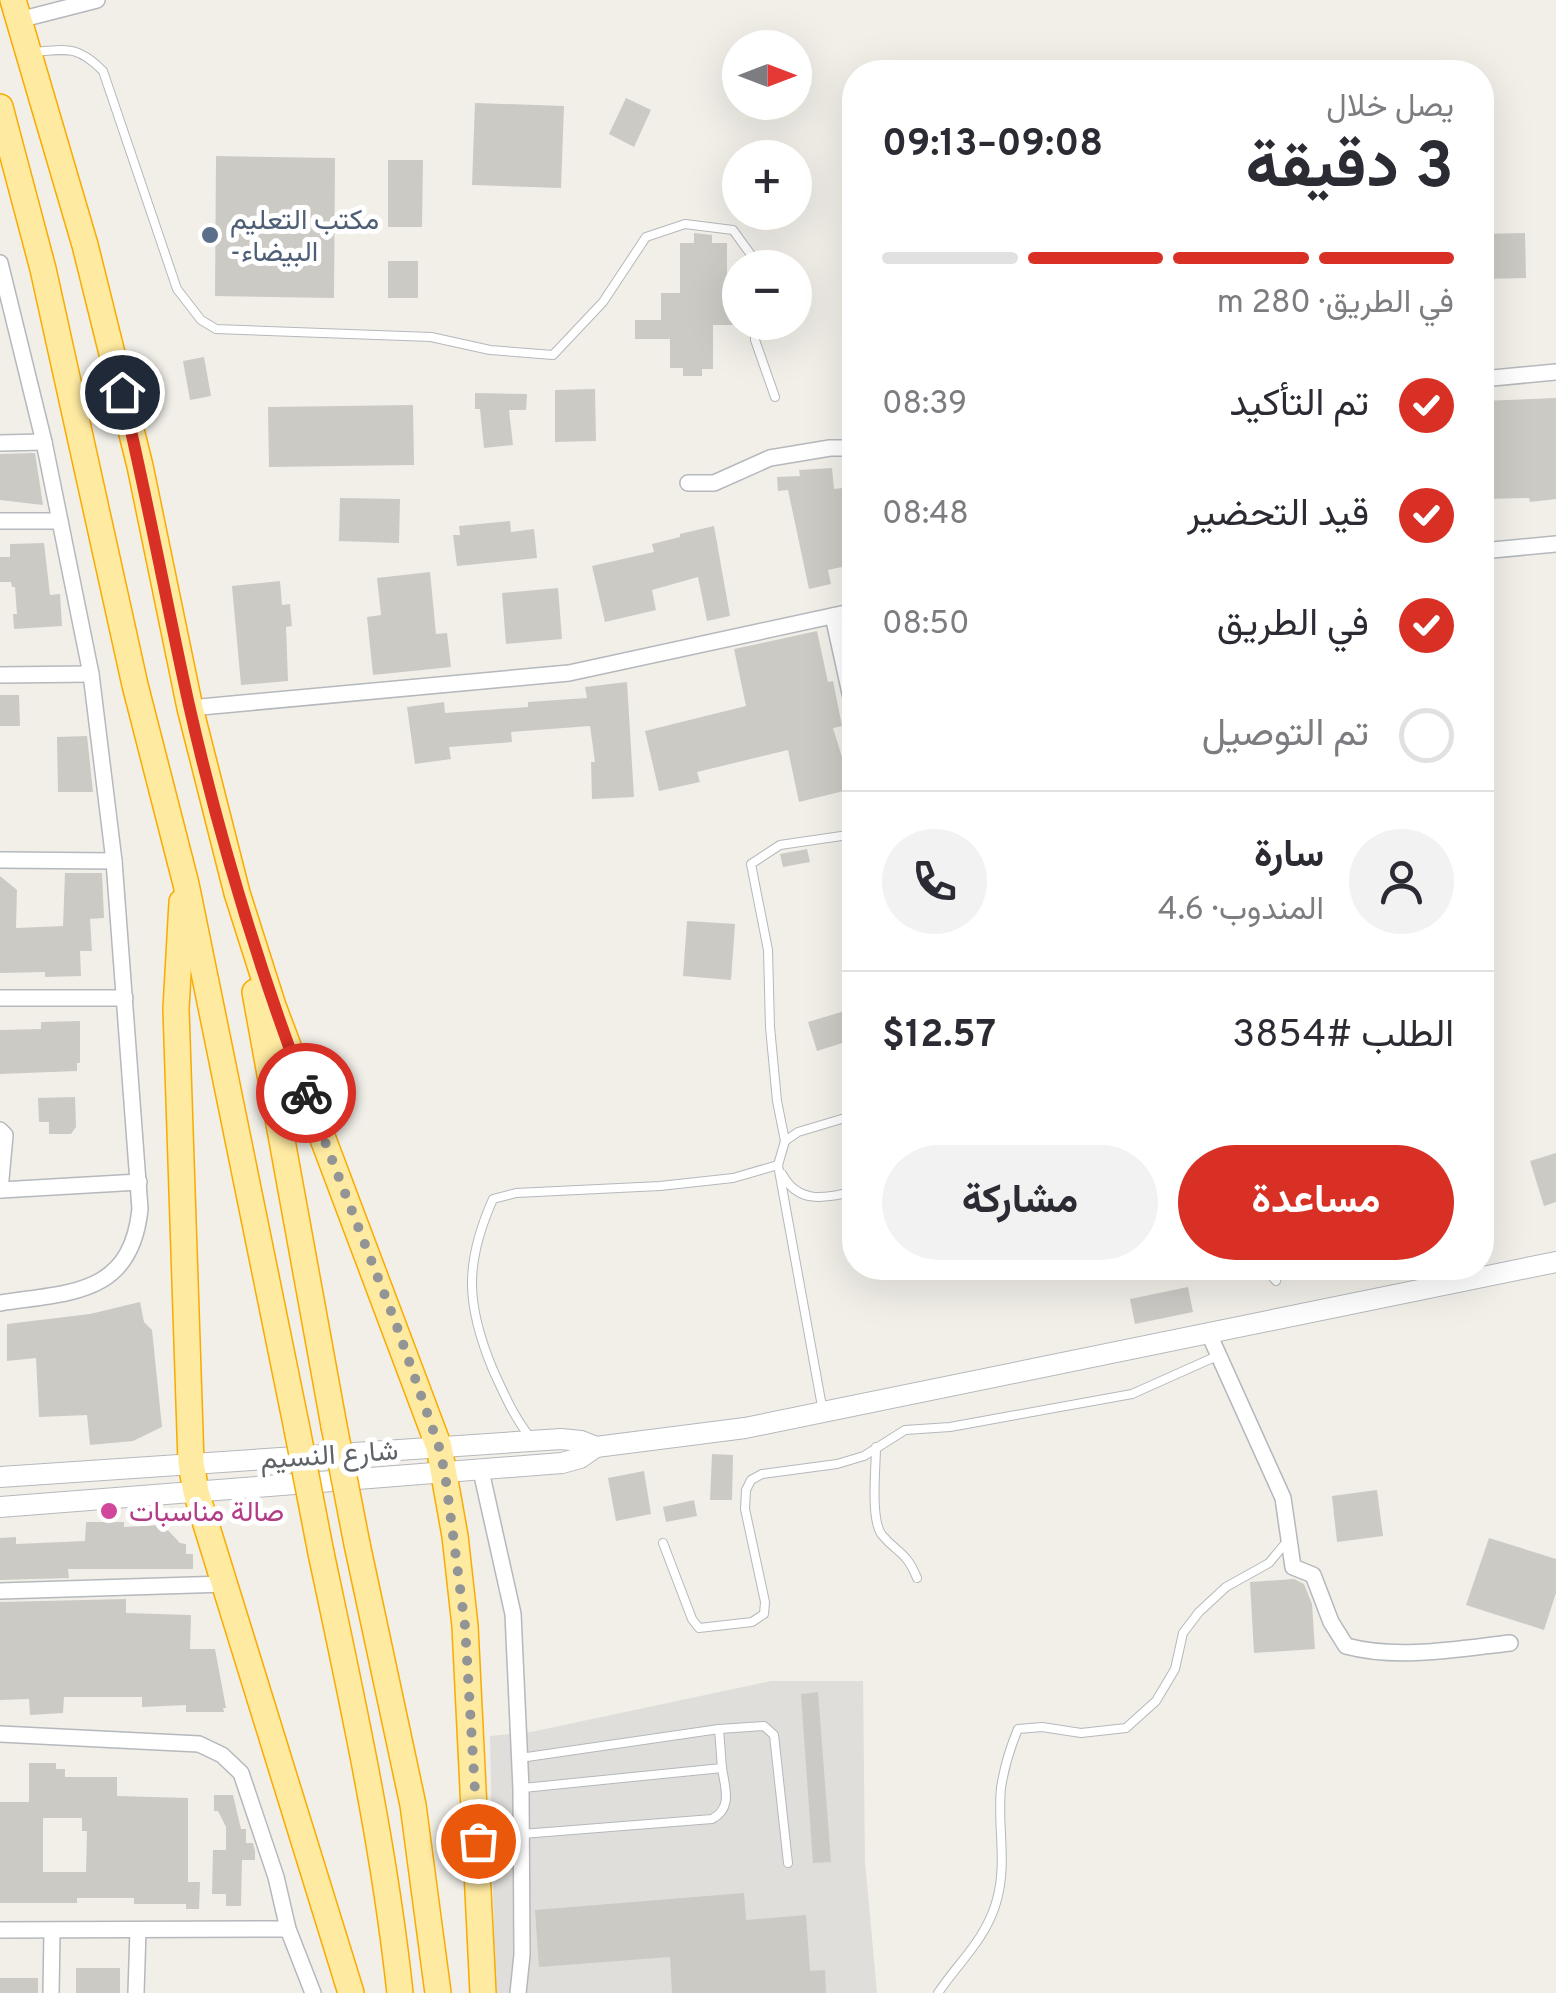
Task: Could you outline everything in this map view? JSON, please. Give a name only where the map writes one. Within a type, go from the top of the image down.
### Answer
[{"type":"highway","points":[[16,10],[85,245],[130,429],[190,708],[237,894],[273,1006],[396,1324],[439,1447],[465,1626],[483,1993]]},
{"type":"highway","points":[[0,107],[43,269],[135,685],[186,884],[373,1802],[400,1993]]},
{"type":"highway","points":[[186,884],[179,924],[176,1009],[191,1463],[196,1492],[351,1993]]},
{"type":"highway","points":[[237,894],[334,1426],[412,1805],[438,1993]]},
{"type":"street","points":[[16,10],[97,0]]},
{"type":"street","points":[[0,263],[44,442],[91,674],[114,861],[139,1182],[138,1229],[133,1248],[121,1265],[79,1290],[0,1303]]},
{"type":"street","points":[[1494,378],[1556,372]]},
{"type":"street","points":[[0,443],[44,442]]},
{"type":"street","points":[[688,483],[714,482],[770,458],[842,450]]},
{"type":"street","points":[[0,520],[58,520]]},
{"type":"street","points":[[1494,550],[1556,544]]},
{"type":"street","points":[[190,708],[569,673],[842,614]]},
{"type":"street","points":[[833,616],[842,657]]},
{"type":"street","points":[[0,675],[91,674]]},
{"type":"street","points":[[0,860],[114,861]]},
{"type":"street","points":[[0,998],[125,998]]},
{"type":"street","points":[[0,1130],[5,1135],[1,1190],[139,1182]]},
{"type":"street","points":[[1494,1275],[1556,1262]]},
{"type":"street","points":[[596,1447],[745,1428],[1469,1280]]},
{"type":"street","points":[[1209,1334],[1283,1498],[1293,1567],[1313,1575],[1331,1622],[1346,1646],[1367,1651],[1439,1651],[1510,1643]]},
{"type":"street","name":"شارع النسيم","points":[[0,1477],[533,1441],[580,1441],[596,1447]]},
{"type":"street","name":"شارع النسيم","points":[[0,1507],[562,1464],[596,1447]]},
{"type":"street","points":[[481,1471],[513,1614],[522,1834],[522,1955],[518,1993]]},
{"type":"street","points":[[0,1591],[226,1584]]},
{"type":"street","points":[[0,1734],[199,1744],[222,1755],[241,1773],[276,1877],[288,1929],[313,1993]]},
{"type":"street","points":[[0,1930],[288,1929]]},
{"type":"street","points":[[136,1993],[138,1930]]},
{"type":"street","points":[[51,1993],[52,1932]]},
{"type":"lane","points":[[30,52],[68,49],[86,54],[103,71],[177,289],[200,320],[216,329],[432,336],[490,350],[553,355],[603,302],[646,238],[685,224],[733,230],[747,250]]},
{"type":"lane","points":[[755,340],[775,398]]},
{"type":"lane","points":[[823,1412],[778,1166],[785,1141],[776,1101],[771,1046],[768,950],[751,864],[780,845],[842,836]]},
{"type":"lane","points":[[785,1141],[798,1132],[842,1118]]},
{"type":"lane","points":[[778,1166],[796,1193],[810,1199],[842,1193]]},
{"type":"lane","points":[[533,1441],[516,1420],[498,1381],[478,1334],[471,1303],[474,1252],[493,1198],[516,1192],[698,1182],[778,1166]]},
{"type":"lane","points":[[663,1543],[699,1628],[752,1622],[764,1614],[765,1602],[745,1509],[751,1480],[762,1474],[836,1464],[864,1456],[905,1430],[950,1427],[1132,1394],[1217,1356]]},
{"type":"lane","points":[[876,1447],[879,1532],[909,1558],[917,1578]]},
{"type":"lane","points":[[938,1993],[980,1941],[996,1906],[1004,1866],[1001,1790],[1018,1729],[1042,1727],[1081,1732],[1126,1728],[1156,1701],[1175,1669],[1183,1633],[1199,1612],[1226,1586],[1269,1563],[1289,1540]]},
{"type":"lane","points":[[520,1758],[764,1726],[774,1735],[788,1862]]},
{"type":"lane","points":[[522,1834],[722,1814],[727,1803],[719,1729]]},
{"type":"lane","points":[[521,1788],[722,1768]]},
{"type":"shaded area","points":[[771,1681],[863,1681],[865,1861],[877,1993],[495,1993],[490,1736],[531,1732]]},
{"type":"building","points":[[626,98],[651,110],[634,147],[609,134]]},
{"type":"building","points":[[475,103],[564,106],[561,188],[472,185]]},
{"type":"building","points":[[216,156],[335,158],[334,298],[215,296]]},
{"type":"building","points":[[388,160],[423,160],[422,227],[388,227]]},
{"type":"building","points":[[694,233],[712,235],[712,243],[727,243],[727,250],[722,250],[722,325],[713,325],[713,369],[702,369],[702,376],[683,376],[683,368],[670,368],[670,339],[635,339],[635,320],[661,320],[661,293],[680,293],[680,243],[694,243]]},
{"type":"building","points":[[1525,233],[1526,278],[1494,279],[1494,234]]},
{"type":"building","points":[[388,261],[418,261],[418,298],[388,298]]},
{"type":"building","points":[[204,357],[211,396],[190,400],[183,361]]},
{"type":"building","points":[[595,389],[596,441],[555,442],[555,390]]},
{"type":"building","points":[[475,393],[527,394],[526,410],[509,410],[513,445],[484,448]]},
{"type":"building","points":[[1556,398],[1556,499],[1530,502],[1529,498],[1494,499],[1494,401]]},
{"type":"building","points":[[413,405],[414,465],[269,467],[268,407]]},
{"type":"building","points":[[35,453],[43,505],[0,500],[0,454]]},
{"type":"building","points":[[832,468],[834,489],[842,488],[842,567],[828,570],[831,584],[809,589],[788,490],[778,491],[777,477],[800,476],[799,470]]},
{"type":"building","points":[[340,498],[400,499],[399,543],[339,541]]},
{"type":"building","points":[[510,521],[511,532],[534,529],[537,558],[457,566],[453,535],[460,535],[459,526]]},
{"type":"building","points":[[714,526],[730,616],[707,621],[698,577],[652,590],[656,610],[605,622],[592,566],[654,552],[652,544]]},
{"type":"building","points":[[44,543],[50,595],[60,594],[62,626],[14,629],[15,587],[11,582],[0,582],[0,557],[10,557],[10,544]]},
{"type":"building","points":[[430,572],[436,634],[447,633],[451,667],[373,675],[367,617],[381,615],[377,578]]},
{"type":"building","points":[[280,581],[282,605],[290,604],[292,626],[286,627],[288,681],[241,685],[232,586]]},
{"type":"building","points":[[558,588],[562,639],[506,644],[502,593]]},
{"type":"building","points":[[817,631],[842,726],[833,728],[842,757],[842,791],[799,802],[788,750],[697,772],[700,782],[659,791],[645,731],[746,706],[734,649]]},
{"type":"building","points":[[627,682],[634,797],[592,799],[591,762],[595,762],[590,726],[511,732],[512,742],[449,747],[451,759],[415,764],[407,707],[444,702],[445,713],[528,707],[528,702],[587,698],[585,687]]},
{"type":"building","points":[[0,695],[19,695],[20,726],[0,726]]},
{"type":"building","points":[[87,736],[93,792],[58,792],[57,737]]},
{"type":"building","points":[[807,849],[810,862],[783,867],[780,854]]},
{"type":"building","points":[[65,873],[102,873],[104,918],[90,919],[92,951],[80,951],[81,976],[0,973],[0,876],[17,890],[16,928],[63,926]]},
{"type":"building","points":[[687,921],[735,924],[731,980],[683,976]]},
{"type":"building","points":[[842,1012],[842,1043],[817,1051],[808,1022]]},
{"type":"building","points":[[80,1021],[77,1071],[0,1074],[0,1030],[41,1029],[41,1022]]},
{"type":"building","points":[[75,1097],[76,1127],[71,1134],[49,1134],[49,1122],[39,1122],[38,1098]]},
{"type":"building","points":[[1556,1153],[1556,1202],[1544,1206],[1530,1161]]},
{"type":"building","points":[[1188,1287],[1193,1312],[1135,1324],[1130,1299]]},
{"type":"building","points":[[140,1302],[144,1322],[152,1330],[162,1427],[133,1441],[90,1445],[87,1415],[39,1417],[36,1358],[7,1361],[7,1324],[90,1314]]},
{"type":"building","points":[[712,1454],[733,1455],[732,1500],[710,1500]]},
{"type":"building","points":[[644,1471],[651,1514],[616,1521],[608,1478]]},
{"type":"building","points":[[1377,1490],[1383,1536],[1337,1542],[1332,1496]]},
{"type":"building","points":[[694,1500],[697,1516],[666,1522],[663,1507]]},
{"type":"building","points":[[86,1522],[124,1522],[124,1527],[163,1525],[180,1543],[186,1544],[186,1554],[193,1554],[193,1569],[68,1569],[69,1578],[0,1580],[0,1538],[16,1537],[16,1544],[85,1541]]},
{"type":"building","points":[[1489,1538],[1556,1559],[1556,1593],[1544,1630],[1466,1605]]},
{"type":"building","points":[[1294,1579],[1304,1584],[1312,1604],[1315,1649],[1254,1653],[1250,1582]]},
{"type":"building","points":[[126,1599],[126,1613],[191,1615],[190,1649],[215,1649],[224,1712],[186,1712],[186,1705],[142,1707],[142,1697],[64,1697],[63,1713],[30,1715],[29,1699],[0,1700],[0,1602]]},
{"type":"building","points":[[818,1692],[831,1862],[813,1863],[801,1694]]},
{"type":"building","points":[[29,1763],[56,1763],[56,1769],[65,1769],[65,1777],[117,1777],[117,1796],[188,1798],[188,1882],[200,1882],[199,1909],[186,1909],[186,1904],[134,1904],[134,1898],[0,1903],[0,1802],[29,1802]],"holes":[[[43,1818],[82,1818],[82,1831],[87,1831],[86,1872],[43,1872]]]},
{"type":"building","points":[[214,1795],[233,1795],[241,1829],[246,1829],[246,1843],[253,1843],[255,1851],[255,1860],[242,1860],[241,1906],[226,1906],[226,1894],[212,1894],[213,1850],[226,1850],[226,1827],[218,1811],[214,1811]]},
{"type":"building","points":[[744,1893],[746,1920],[806,1915],[810,1971],[825,1970],[826,1993],[672,1993],[670,1957],[539,1967],[535,1910]]},
{"type":"building","points":[[76,1968],[120,1968],[120,1993],[76,1993]]},
{"type":"building","points":[[0,1978],[38,1978],[38,1993],[0,1993]]},
{"type":"way so far","points":[[306,1093],[396,1324],[439,1447],[455,1536],[465,1626],[478,1841]]},
{"type":"place","name":"مكتب التعليم -البيضاء","points":[[210,235]]},
{"type":"place","name":"صالة مناسبات","points":[[109,1511]]},
{"type":"route","points":[[122,392],[190,708],[237,894],[306,1093]]}]
